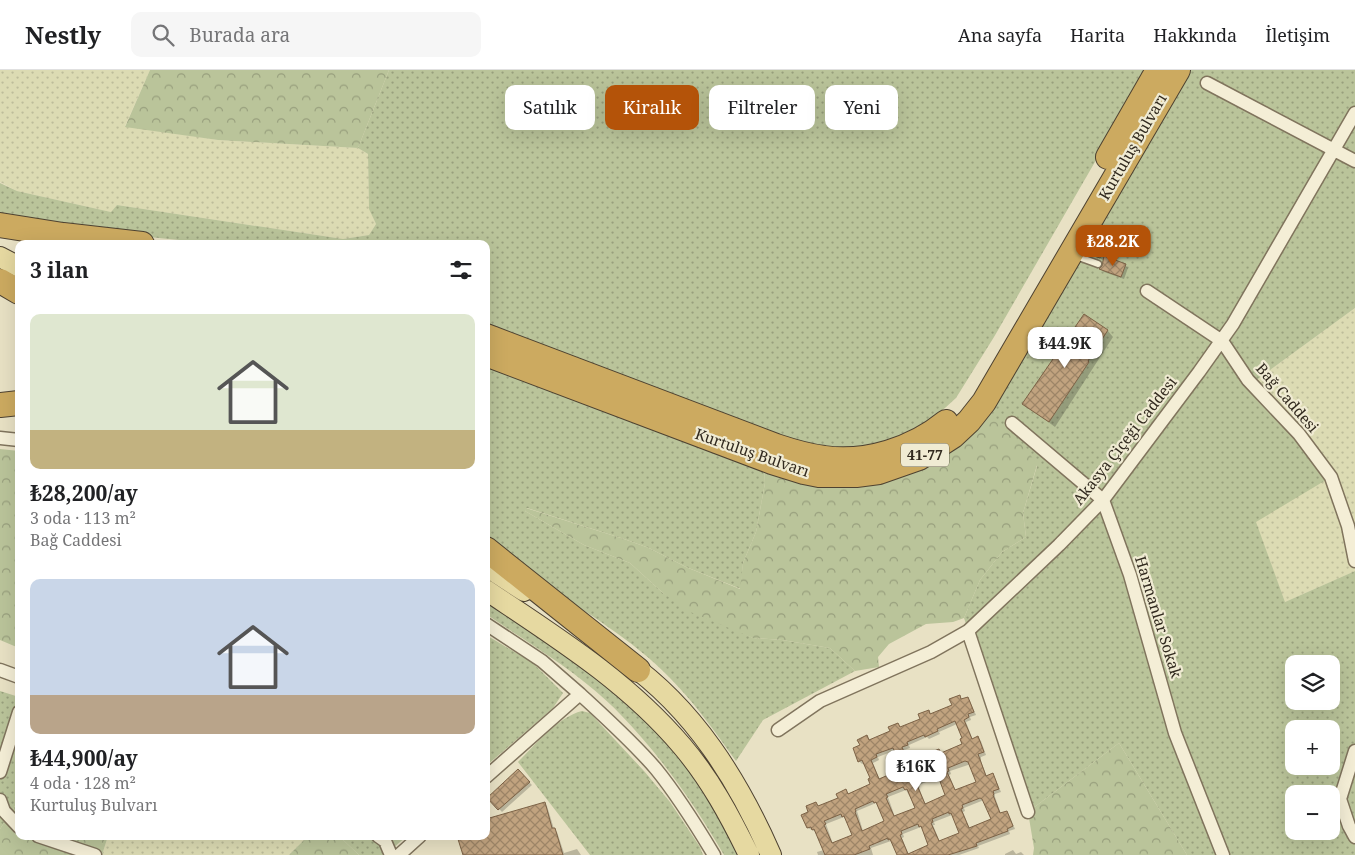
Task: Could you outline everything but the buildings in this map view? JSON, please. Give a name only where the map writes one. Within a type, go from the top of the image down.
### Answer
[{"type":"highway","name":"Kurtuluş Bulvarı","points":[[490,338],[808,456],[838,459],[864,457],[897,449],[932,431],[954,414],[964,403],[985,371],[1158,70]]},
{"type":"highway","name":"Kurtuluş Bulvarı","points":[[490,356],[788,468],[819,475],[856,475],[879,472],[919,458],[953,436],[969,421],[984,402],[1178,70]]},
{"type":"highway","points":[[0,225],[107,240]]},
{"type":"highway","points":[[0,281],[15,290]]},
{"type":"highway","points":[[0,289],[15,296]]},
{"type":"highway","points":[[0,393],[15,391]]},
{"type":"highway","points":[[0,405],[15,403]]},
{"type":"highway","points":[[490,552],[638,670]]},
{"type":"main road","points":[[0,257],[15,264]]},
{"type":"main road","points":[[490,569],[638,670],[656,684],[680,708],[720,758],[753,816],[771,855]]},
{"type":"main road","points":[[490,593],[571,646],[642,704],[681,745],[698,767],[732,820],[749,855]]},
{"type":"street","points":[[1208,83],[1355,161]]},
{"type":"street","name":"Akasya Çiçeği Caddesi","points":[[778,730],[820,701],[931,652],[968,631],[1103,500],[1222,341],[1355,113]]},
{"type":"street","name":"Bağ Caddesi","points":[[1147,291],[1222,341],[1248,380],[1299,434],[1331,477],[1348,526],[1355,561]]},
{"type":"street","name":"Harmanlar Sokak","points":[[1012,423],[1103,500],[1130,575],[1175,733],[1223,855]]},
{"type":"street","points":[[0,438],[15,440]]},
{"type":"street","points":[[490,627],[542,661],[623,733],[656,769],[689,814],[714,855]]},
{"type":"street","points":[[968,631],[1028,812]]},
{"type":"street","points":[[0,670],[15,676]]},
{"type":"street","points":[[490,773],[580,694]]},
{"type":"street","points":[[0,772],[15,725]]},
{"type":"street","points":[[1355,751],[1340,799],[1349,826],[1355,837]]},
{"type":"street","points":[[0,800],[4,812],[15,823]]},
{"type":"street","points":[[50,840],[96,855]]},
{"type":"street","points":[[384,840],[391,855]]},
{"type":"street","points":[[399,855],[416,840]]},
{"type":"lane","points":[[1071,254],[1098,264]]},
{"type":"green space","points":[[0,70],[150,70],[125,126],[218,140],[358,148],[368,154],[369,208],[376,224],[369,235],[343,239],[117,205],[111,212],[17,191],[0,182]]},
{"type":"green space","points":[[150,70],[389,70],[358,148],[218,140],[125,127]]},
{"type":"green space","points":[[389,70],[1148,70],[994,337],[956,398],[935,417],[905,436],[874,445],[840,449],[817,446],[770,433],[490,326],[490,240],[179,240],[0,215],[0,183],[17,191],[111,212],[117,205],[343,239],[369,235],[376,224],[369,209],[368,154],[358,148]]},
{"type":"green space","points":[[1187,70],[1355,70],[1355,308],[1251,384],[1331,477],[1256,522],[1285,602],[1355,571],[1355,855],[1187,855],[1119,743],[1028,812],[964,618],[980,580],[1002,552],[1026,537],[1023,513],[1037,466],[986,412]]},
{"type":"green space","points":[[1355,308],[1355,571],[1285,602],[1255,522],[1251,384]]},
{"type":"green space","points":[[490,364],[764,466],[765,483],[756,532],[743,563],[741,589],[686,567],[649,548],[527,508],[525,511],[584,545],[630,563],[663,593],[753,638],[782,640],[830,648],[855,671],[763,720],[736,761],[696,707],[655,663],[625,639],[537,578],[490,541]]},
{"type":"green space","points":[[986,412],[1026,448],[1037,465],[1023,513],[1026,537],[1002,552],[980,580],[964,618],[953,622],[926,624],[889,644],[878,657],[879,667],[855,671],[830,648],[782,640],[753,638],[688,611],[663,593],[630,563],[584,545],[525,511],[526,508],[649,548],[686,567],[740,589],[743,563],[756,532],[765,483],[764,466],[785,473]]},
{"type":"green space","points":[[0,449],[15,451],[15,646],[0,640]]},
{"type":"green space","points":[[490,600],[589,667],[677,750],[743,855],[724,855],[676,781],[635,730],[590,686],[490,617]]},
{"type":"green space","points":[[490,637],[533,663],[563,693],[553,708],[490,763]]},
{"type":"green space","points":[[0,691],[15,696],[15,806],[0,829]]},
{"type":"green space","points":[[582,711],[590,713],[644,771],[670,802],[700,847],[703,855],[590,855],[518,762],[556,725],[573,714]]},
{"type":"green space","points":[[1119,743],[1187,855],[1033,855],[1034,848],[1028,812]]},
{"type":"green space","points":[[15,806],[15,840],[107,840],[102,855],[0,855],[0,829]]},
{"type":"green space","points":[[107,840],[304,840],[289,855],[102,855]]},
{"type":"green space","points":[[304,840],[343,840],[359,855],[289,855]]},
{"type":"green space","points":[[343,840],[402,840],[385,855],[359,855]]}]
